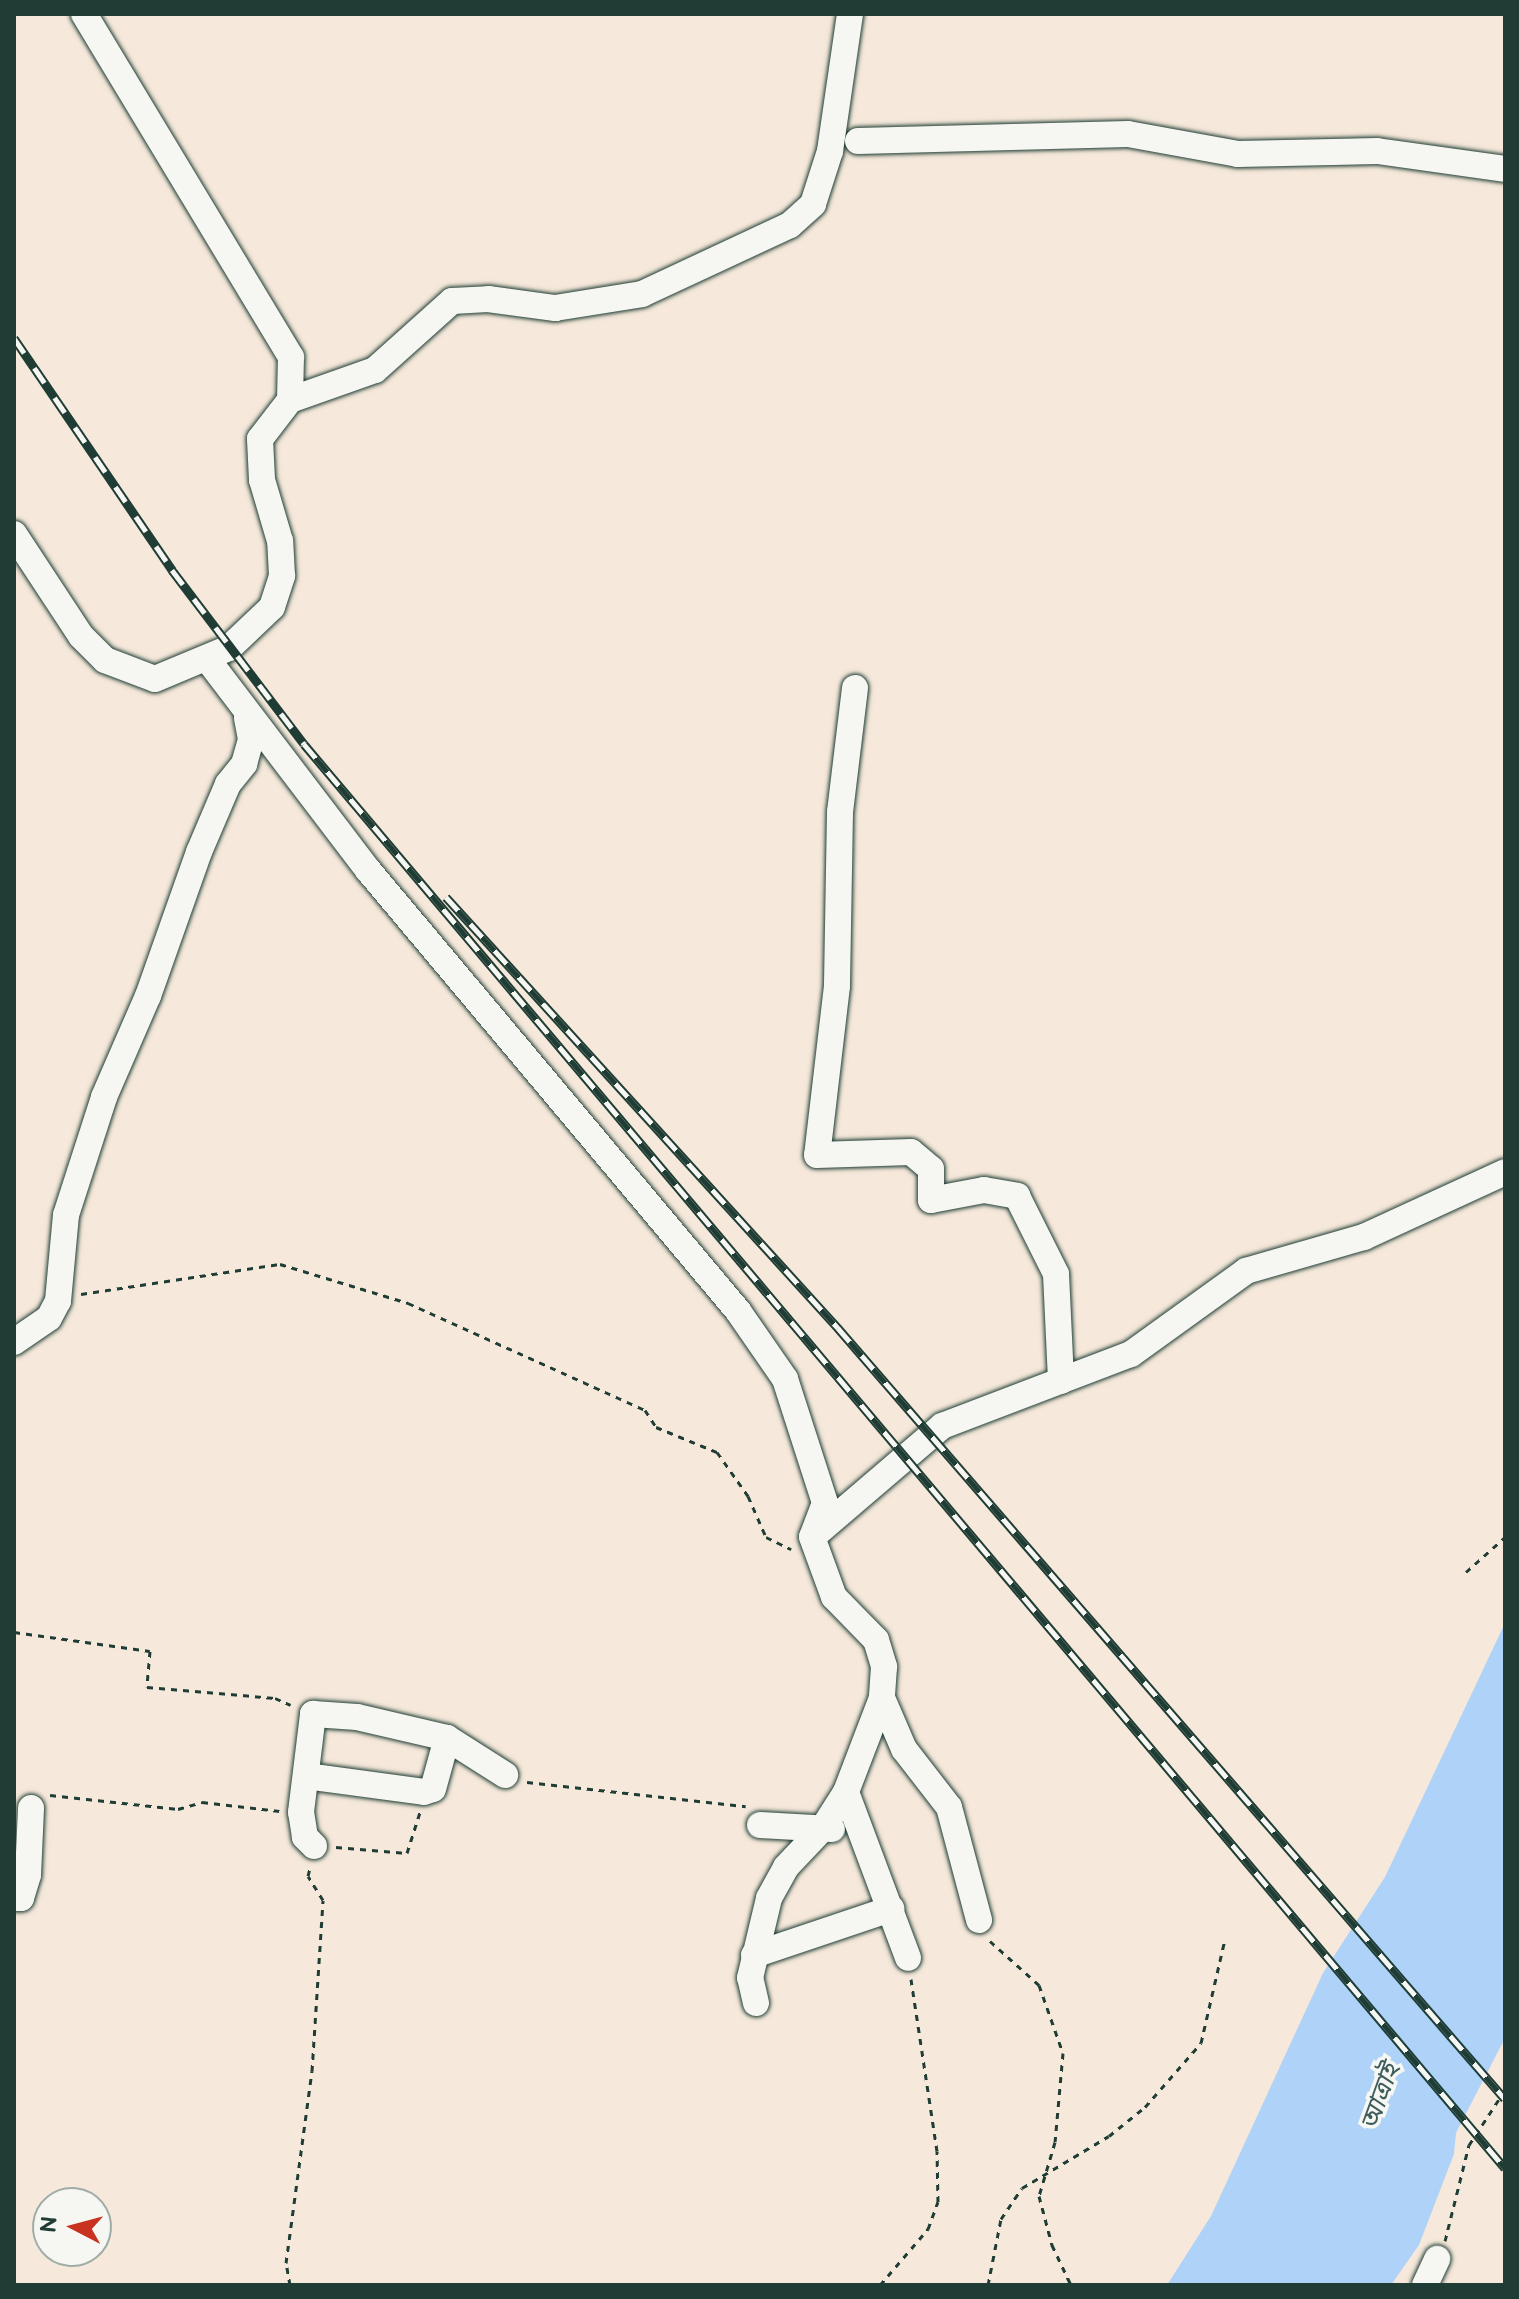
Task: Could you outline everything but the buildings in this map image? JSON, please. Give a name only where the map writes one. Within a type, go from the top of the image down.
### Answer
[{"type":"street","points":[[84,14],[291,357],[290,400]]},
{"type":"street","points":[[14,534],[81,636],[105,660],[155,679],[208,660],[272,607],[282,576],[260,439],[290,400],[375,370],[452,301],[488,299],[555,308],[642,294],[790,225],[813,204],[831,140],[850,14]]},
{"type":"street","points":[[831,140],[1128,134],[1238,154],[1377,151],[1505,169]]},
{"type":"street","points":[[208,660],[247,718],[765,1346],[785,1379],[825,1503],[812,1537],[834,1597],[876,1640],[884,1667],[882,1698],[846,1792],[823,1828],[786,1867],[769,1898],[750,1978],[756,2003]]},
{"type":"street","points":[[855,688],[840,812],[834,1028],[817,1155],[911,1152],[931,1169],[931,1200],[984,1190],[1017,1196],[1056,1274],[1061,1381]]},
{"type":"street","points":[[14,1342],[49,1318],[58,1301],[66,1215],[104,1097],[148,996],[199,852],[228,784],[244,764],[251,739],[247,718]]},
{"type":"street","points":[[812,1537],[942,1426],[1131,1354],[1246,1271],[1364,1237],[1505,1172]]},
{"type":"street","points":[[882,1698],[904,1749],[949,1807],[979,1920]]},
{"type":"street","points":[[314,1846],[305,1837],[301,1812],[313,1714],[357,1717],[447,1738],[505,1775]]},
{"type":"street","points":[[306,1776],[424,1792],[433,1789],[447,1738]]},
{"type":"street","points":[[846,1792],[865,1831],[908,1958]]},
{"type":"street","points":[[14,1898],[21,1898],[28,1875],[37,1809]]},
{"type":"street","points":[[760,1825],[865,1831]]},
{"type":"street","points":[[754,1955],[891,1909]]},
{"type":"street","points":[[1425,2285],[1437,2259]]},
{"type":"path","points":[[58,1301],[106,1287],[280,1264],[408,1303],[645,1410],[656,1427],[717,1452],[748,1496],[766,1537],[789,1550],[812,1537]]},
{"type":"path","points":[[1466,1572],[1505,1537]]},
{"type":"path","points":[[14,1632],[150,1651],[147,1687],[275,1698],[313,1714]]},
{"type":"path","points":[[505,1775],[751,1806],[760,1825]]},
{"type":"path","points":[[290,2285],[286,2263],[312,2071],[314,1986],[323,1900],[308,1876],[314,1846],[407,1853],[424,1792]]},
{"type":"path","points":[[37,1809],[49,1795],[178,1809],[202,1802],[301,1812]]},
{"type":"path","points":[[979,1920],[993,1946],[1039,1985],[1050,2006],[1063,2053],[1055,2142],[1046,2170],[1041,2211],[1071,2285]]},
{"type":"path","points":[[988,2285],[1001,2219],[1022,2188],[1046,2170],[1109,2136],[1186,2064],[1201,2043],[1224,1943]]},
{"type":"path","points":[[880,2285],[928,2229],[938,2202],[937,2151],[908,1958]]},
{"type":"path","points":[[1437,2259],[1452,2226],[1469,2145],[1505,2090]]},
{"type":"water","name":"আত্রাই","points":[[1505,1623],[1505,2038],[1456,2133],[1454,2154],[1419,2245],[1391,2285],[1167,2285],[1211,2216],[1323,1973],[1385,1877]]},
{"type":"railway","points":[[14,338],[172,570],[304,744],[1505,2168]]},
{"type":"railway","points":[[446,897],[838,1328],[1505,2099]]}]
